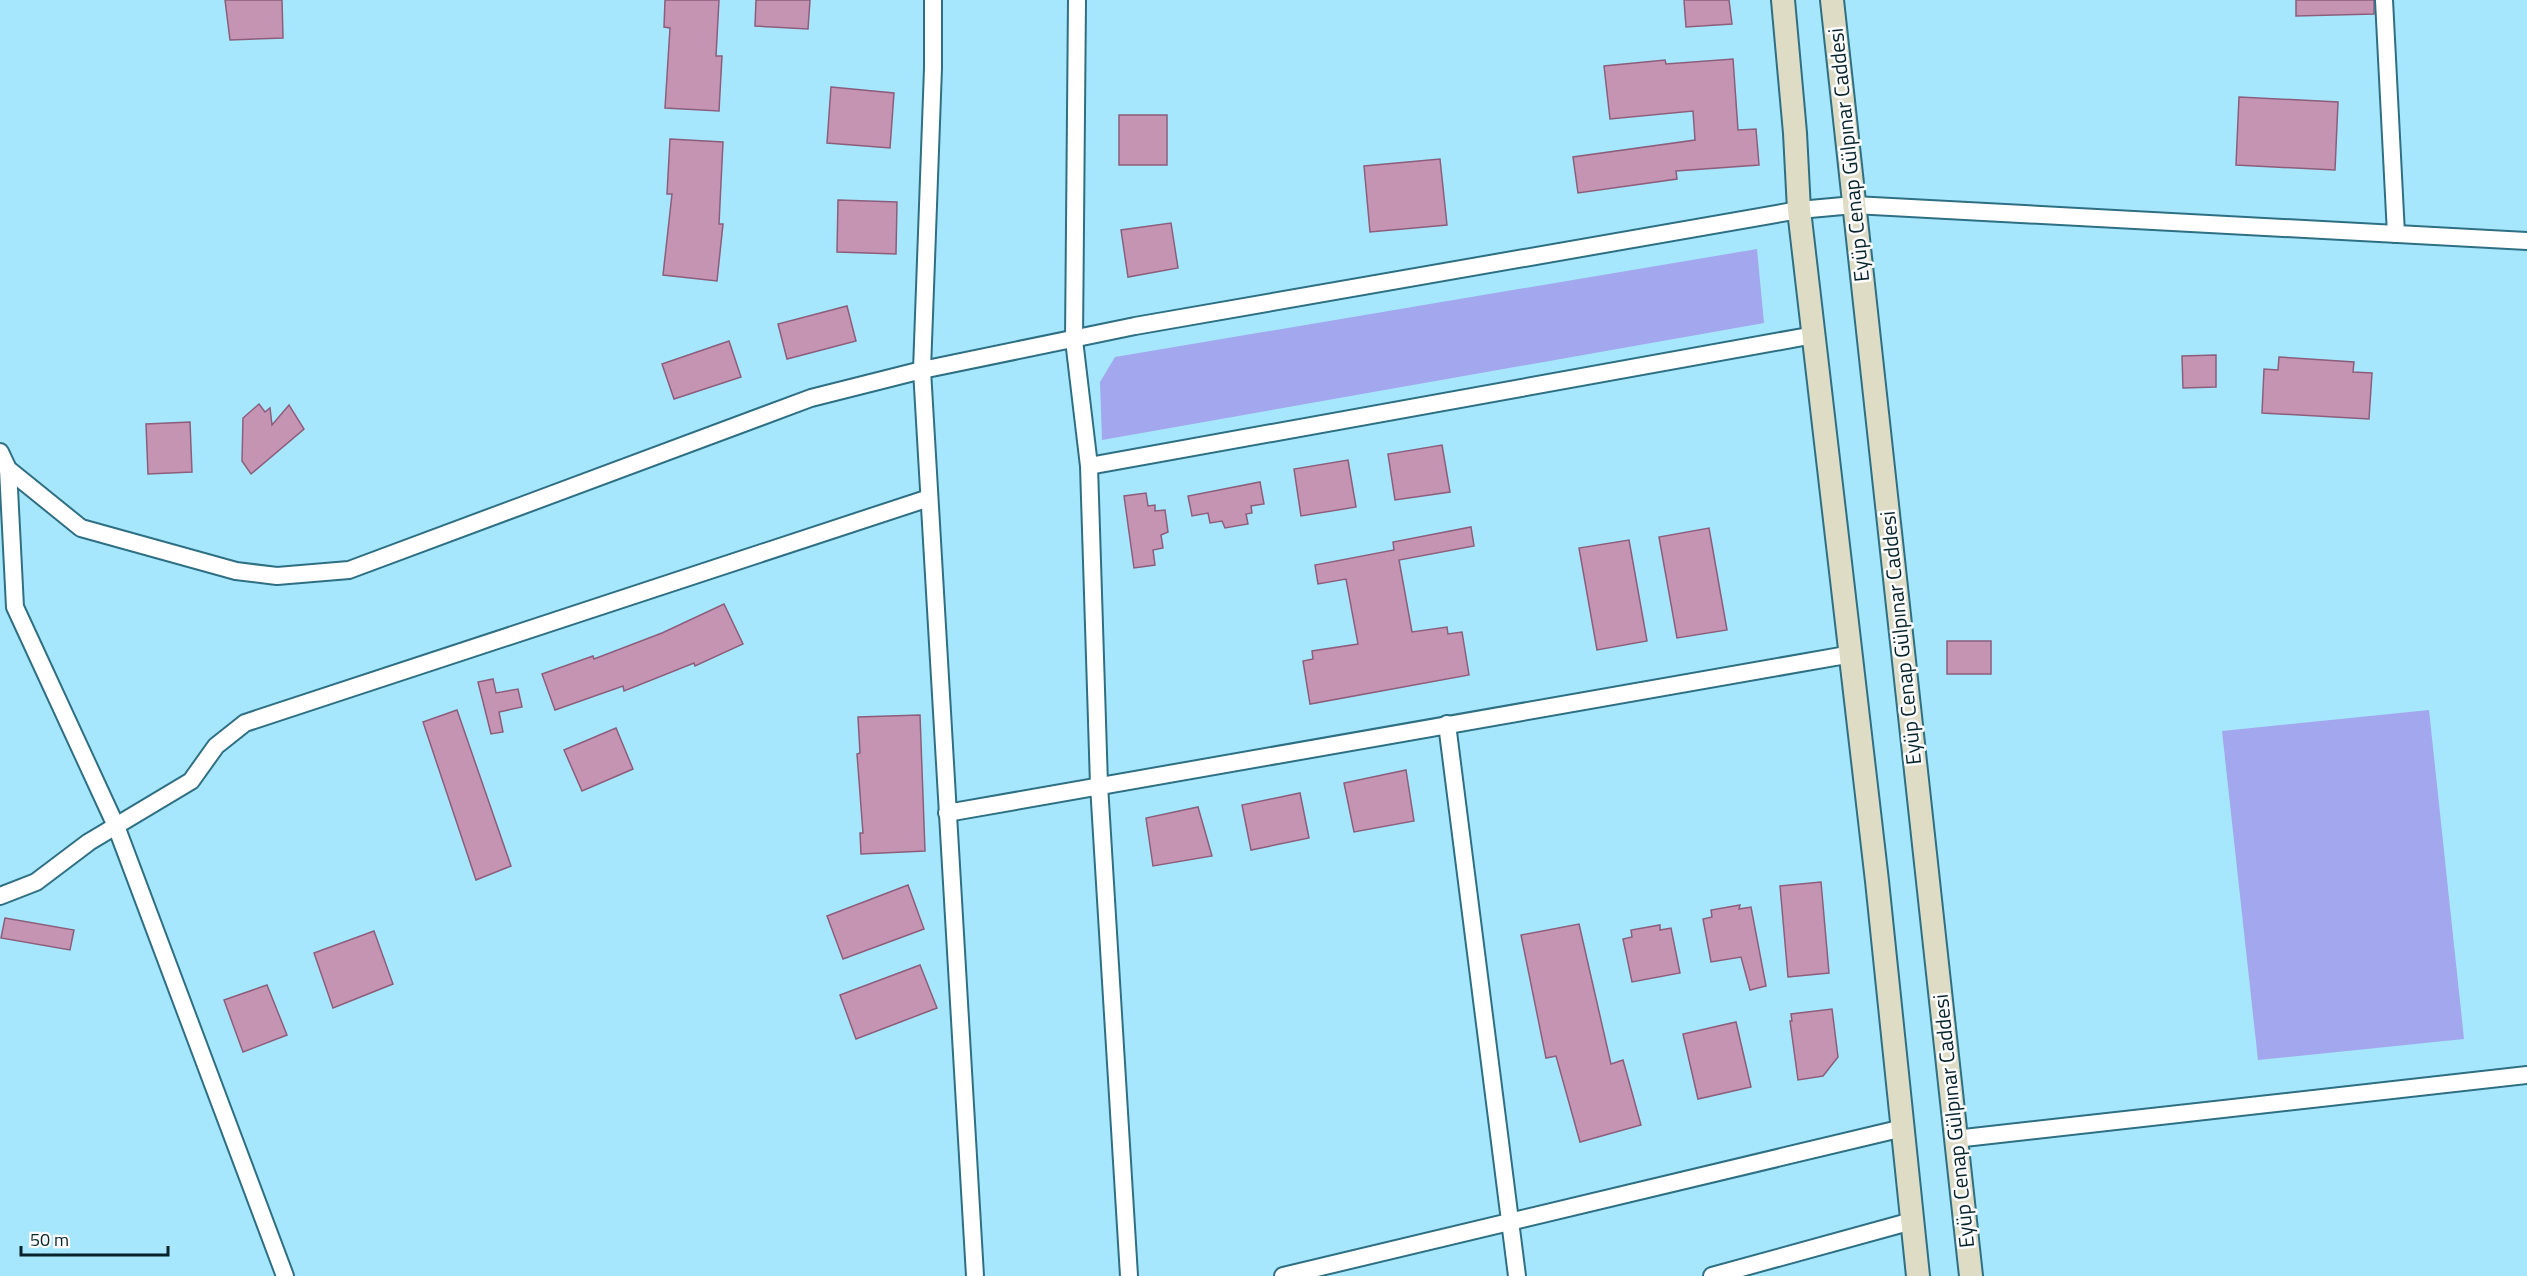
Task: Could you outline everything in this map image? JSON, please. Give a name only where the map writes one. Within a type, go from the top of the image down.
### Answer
[{"type":"main road","points":[[1783,0],[1795,133],[1799,210],[1852,654],[1918,1276]]},
{"type":"main road","name":"Eyüp Cenap Gülpınar Caddesi","points":[[1832,0],[1971,1276]]},
{"type":"street","points":[[933,0],[933,68],[922,370],[975,1276]]},
{"type":"street","points":[[1077,0],[1074,340],[1089,466],[1099,786],[1129,1276]]},
{"type":"street","points":[[2384,0],[2396,234]]},
{"type":"street","points":[[0,452],[8,469],[81,528],[236,571],[277,576],[350,570],[811,398],[922,370],[1135,326],[1799,210],[1854,205],[2527,241]]},
{"type":"street","points":[[1089,466],[1814,335]]},
{"type":"street","points":[[8,469],[5,509],[15,608],[116,826],[285,1276]]},
{"type":"street","points":[[0,896],[36,882],[89,842],[191,781],[216,746],[245,723],[929,498]]},
{"type":"street","points":[[947,813],[1852,654]]},
{"type":"street","points":[[1447,724],[1517,1276]]},
{"type":"street","points":[[1955,1139],[2527,1076]]},
{"type":"street","points":[[1283,1276],[1903,1128]]},
{"type":"street","points":[[1712,1276],[1912,1221]]},
{"type":"shaded area","points":[[1757,249],[1764,323],[1102,440],[1100,382],[1115,357]]},
{"type":"shaded area","points":[[2429,710],[2464,1039],[2258,1060],[2222,731]]},
{"type":"building","points":[[225,0],[282,0],[283,38],[230,40]]},
{"type":"building","points":[[665,0],[719,0],[716,56],[722,56],[719,111],[665,108],[670,28],[664,27]]},
{"type":"building","points":[[756,0],[810,0],[808,29],[755,26]]},
{"type":"building","points":[[1684,0],[1729,0],[1732,24],[1686,27]]},
{"type":"building","points":[[2296,0],[2374,0],[2374,14],[2296,16]]},
{"type":"building","points":[[1733,59],[1738,130],[1756,129],[1759,165],[1676,171],[1677,179],[1578,193],[1573,157],[1695,140],[1693,111],[1610,119],[1604,66],[1665,60],[1666,64]]},
{"type":"building","points":[[831,87],[894,93],[890,148],[827,143]]},
{"type":"building","points":[[2239,97],[2338,102],[2335,170],[2236,165]]},
{"type":"building","points":[[1119,115],[1167,115],[1167,165],[1119,165]]},
{"type":"building","points":[[670,139],[723,142],[719,224],[723,224],[717,281],[663,275],[672,194],[667,194]]},
{"type":"building","points":[[1440,159],[1447,225],[1370,232],[1364,166]]},
{"type":"building","points":[[838,200],[897,202],[896,254],[837,252]]},
{"type":"building","points":[[1171,223],[1178,268],[1128,277],[1121,230]]},
{"type":"building","points":[[847,306],[856,341],[787,359],[778,324]]},
{"type":"building","points":[[729,341],[741,377],[674,399],[662,364]]},
{"type":"building","points":[[2216,355],[2216,387],[2183,388],[2182,356]]},
{"type":"building","points":[[2279,357],[2354,362],[2353,372],[2372,373],[2369,419],[2262,413],[2264,369],[2278,370]]},
{"type":"building","points":[[259,404],[265,412],[270,408],[272,425],[289,405],[304,429],[251,474],[242,461],[243,418]]},
{"type":"building","points":[[190,422],[192,472],[148,474],[146,424]]},
{"type":"building","points":[[1442,445],[1450,492],[1395,500],[1388,454]]},
{"type":"building","points":[[1348,460],[1356,507],[1301,516],[1294,469]]},
{"type":"building","points":[[1260,482],[1264,504],[1251,506],[1252,513],[1246,514],[1248,524],[1225,528],[1222,521],[1210,523],[1208,513],[1192,516],[1188,496]]},
{"type":"building","points":[[1146,493],[1148,506],[1155,505],[1155,511],[1165,510],[1168,532],[1161,535],[1163,548],[1153,550],[1155,565],[1134,568],[1124,496]]},
{"type":"building","points":[[1471,527],[1474,546],[1399,560],[1412,632],[1447,627],[1448,634],[1462,632],[1469,675],[1310,704],[1303,661],[1313,659],[1312,651],[1358,644],[1346,579],[1318,584],[1315,565],[1394,550],[1393,542]]},
{"type":"building","points":[[1709,528],[1727,630],[1677,638],[1659,537]]},
{"type":"building","points":[[1629,540],[1647,641],[1597,650],[1579,548]]},
{"type":"building","points":[[724,604],[743,644],[695,666],[694,663],[624,691],[623,686],[555,710],[542,674],[593,656],[594,659],[662,633]]},
{"type":"building","points":[[1947,641],[1991,641],[1991,674],[1947,674]]},
{"type":"building","points":[[493,679],[496,693],[518,689],[522,707],[499,712],[503,732],[491,734],[478,682]]},
{"type":"building","points":[[457,710],[511,866],[476,880],[423,722]]},
{"type":"building","points":[[920,715],[925,851],[861,854],[860,833],[863,833],[857,754],[860,753],[858,717]]},
{"type":"building","points":[[616,728],[633,769],[582,791],[564,750]]},
{"type":"building","points":[[1406,770],[1414,821],[1354,832],[1344,783]]},
{"type":"building","points":[[1300,793],[1309,838],[1251,850],[1242,805]]},
{"type":"building","points":[[1198,807],[1212,856],[1153,866],[1146,818]]},
{"type":"building","points":[[1821,882],[1829,973],[1788,977],[1780,886]]},
{"type":"building","points":[[908,885],[924,929],[843,959],[827,916]]},
{"type":"building","points":[[1740,905],[1739,909],[1751,907],[1766,986],[1750,990],[1741,957],[1711,962],[1703,919],[1712,917],[1711,910]]},
{"type":"building","points":[[5,918],[74,930],[70,950],[1,938]]},
{"type":"building","points":[[1579,924],[1611,1064],[1623,1060],[1641,1125],[1580,1142],[1556,1056],[1546,1058],[1521,935]]},
{"type":"building","points":[[1660,925],[1660,930],[1671,928],[1680,973],[1632,982],[1623,939],[1632,937],[1631,930]]},
{"type":"building","points":[[374,931],[393,984],[333,1008],[314,953]]},
{"type":"building","points":[[920,965],[937,1008],[856,1039],[840,995]]},
{"type":"building","points":[[267,985],[287,1035],[243,1052],[224,1000]]},
{"type":"building","points":[[1832,1009],[1838,1057],[1823,1076],[1798,1080],[1791,1014]]},
{"type":"building","points":[[1736,1022],[1751,1087],[1698,1099],[1683,1034]]}]
